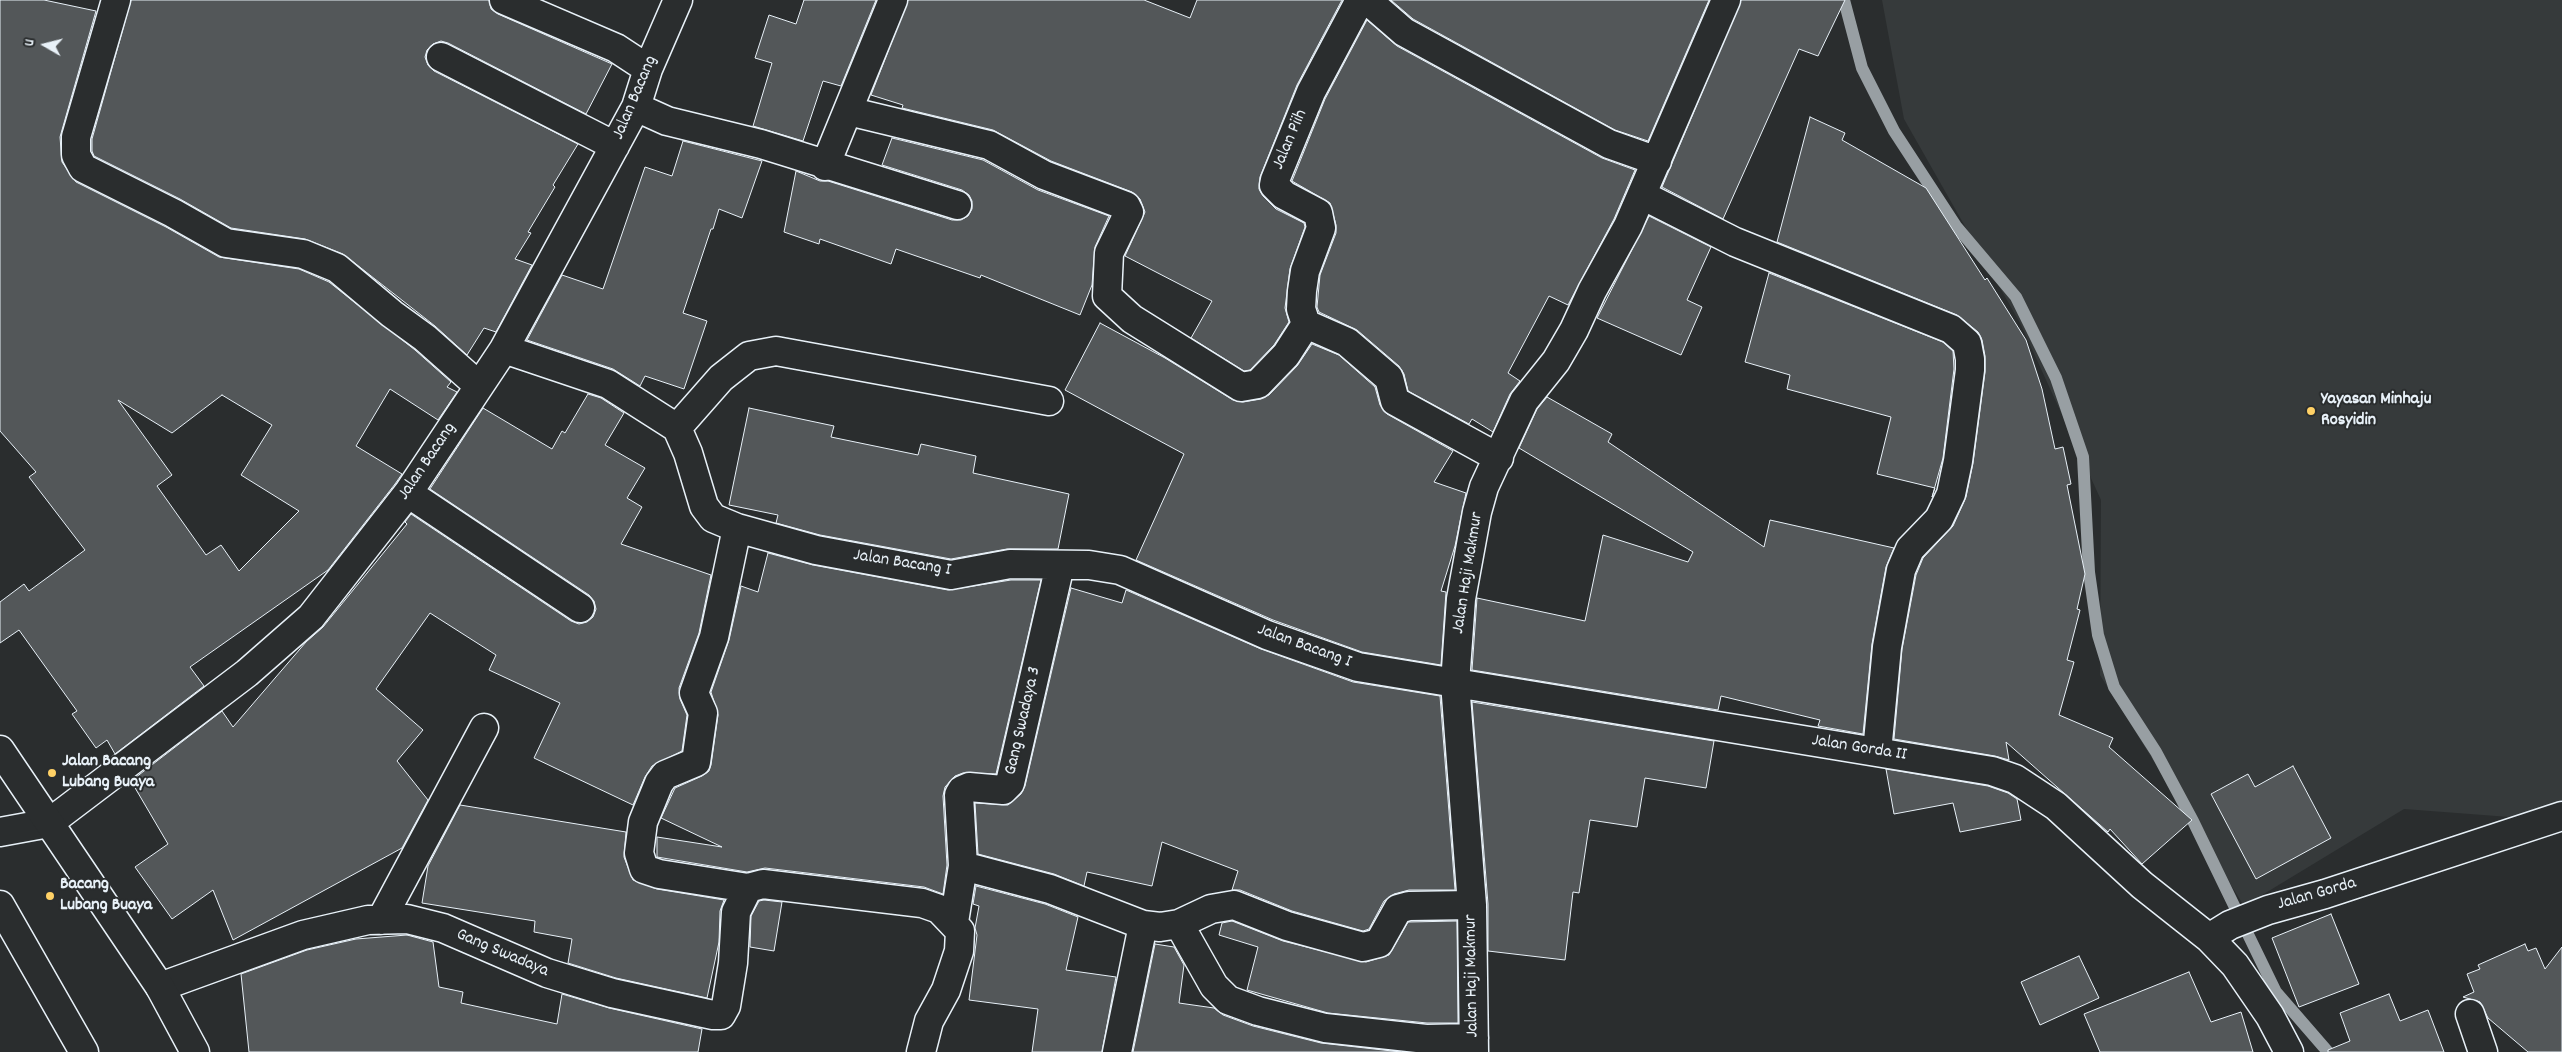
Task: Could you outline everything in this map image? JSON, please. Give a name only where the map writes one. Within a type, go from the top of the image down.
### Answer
[{"type":"street","points":[[116,0],[76,137],[76,155],[83,168],[226,243],[302,254],[337,268],[392,314],[425,338],[479,386]]},
{"type":"street","points":[[504,0],[616,48],[648,69]]},
{"type":"street","name":"Jalan Bacang","points":[[49,822],[247,673],[312,617],[408,493],[504,350],[636,107],[648,69],[678,0]]},
{"type":"street","points":[[826,166],[893,0]]},
{"type":"street","name":"Jalan Piih","points":[[1306,324],[1301,309],[1302,291],[1305,271],[1321,228],[1318,213],[1284,195],[1274,185],[1311,92],[1360,0]]},
{"type":"street","points":[[1367,0],[1404,32],[1609,144],[1657,161]]},
{"type":"street","name":"Jalan Haji Makmur","points":[[1474,1045],[1472,905],[1455,683],[1461,599],[1477,512],[1484,487],[1524,401],[1556,361],[1574,330],[1642,194],[1726,0]]},
{"type":"street","points":[[441,57],[615,146]]},
{"type":"street","points":[[636,107],[667,121],[761,144],[826,166],[957,205]]},
{"type":"street","points":[[848,111],[989,145],[1044,175],[1126,206],[1129,212],[1109,252],[1107,296],[1132,318],[1241,387],[1258,384],[1286,355],[1306,324],[1347,342],[1388,378],[1395,401],[1498,458]]},
{"type":"street","points":[[1642,194],[1735,242],[1951,329],[1967,343],[1970,370],[1958,461],[1951,494],[1939,519],[1910,549],[1901,570],[1887,647],[1877,752]]},
{"type":"street","points":[[504,350],[608,384],[677,428],[721,378],[749,356],[776,351],[1050,401]]},
{"type":"street","name":"Jalan Bacang I","points":[[677,428],[688,453],[704,506],[713,518],[737,528],[816,550],[951,575],[1010,564],[1089,566],[1120,570],[1267,634],[1358,667],[1455,683]]},
{"type":"street","points":[[408,493],[580,608]]},
{"type":"street","points":[[737,528],[714,637],[694,693],[703,713],[696,762],[665,775],[659,782],[643,822],[639,853],[644,869],[660,874],[748,888],[763,884],[922,903],[939,909],[954,922],[960,931],[959,951],[946,990],[929,1021],[921,1052]]},
{"type":"street","name":"Gang Swadaya 3","points":[[954,922],[962,866],[957,804],[959,795],[962,790],[969,787],[1003,790],[1010,783],[1060,565]]},
{"type":"street","name":"Jalan Gorda II","points":[[1455,683],[1978,768],[2015,779],[2036,791],[2056,806],[2142,885],[2220,932]]},
{"type":"street","points":[[381,920],[484,728]]},
{"type":"street","points":[[0,750],[160,987],[195,1052]]},
{"type":"street","name":"Jalan Gorda","points":[[2220,932],[2268,910],[2562,816]]},
{"type":"street","points":[[0,832],[49,822]]},
{"type":"street","points":[[962,866],[1050,889],[1143,925],[1160,927],[1179,924],[1211,909],[1234,905],[1287,926],[1363,947],[1379,943],[1398,909],[1409,906],[1472,905]]},
{"type":"street","name":"Gang Swadaya","points":[[160,987],[303,935],[340,925],[407,919],[443,928],[547,973],[612,993],[712,1015],[720,1015],[726,1006],[733,963],[736,912],[748,888]]},
{"type":"street","points":[[0,905],[84,1052]]},
{"type":"street","points":[[1179,924],[1214,986],[1228,1000],[1283,1018],[1325,1028],[1474,1045]]},
{"type":"street","points":[[1117,1052],[1143,925]]},
{"type":"street","points":[[2220,932],[2240,973],[2270,1016],[2289,1052]]},
{"type":"street","points":[[2470,1014],[2483,1052]]},
{"type":"shaded area","name":"Yayasan Minhaju Rosyidin","points":[[1882,0],[2562,0],[2562,821],[2404,809],[2244,906],[2100,675],[2101,500],[2020,323],[1904,119]]},
{"type":"building","points":[[0,0],[44,0],[96,11],[60,137],[62,162],[76,182],[166,227],[219,257],[299,269],[329,282],[415,350],[451,382],[447,387],[457,392],[438,420],[390,389],[356,446],[402,474],[395,484],[328,570],[190,667],[204,686],[115,754],[107,740],[96,748],[72,714],[77,711],[19,630],[0,643],[0,602],[24,584],[29,591],[85,550],[29,477],[36,472],[0,431]],"holes":[[[222,395],[272,425],[241,475],[299,511],[239,571],[221,545],[206,555],[157,486],[172,475],[118,400],[172,433]]]},
{"type":"building","points":[[131,0],[489,0],[491,9],[498,14],[612,64],[586,114],[448,43],[441,41],[433,44],[427,50],[425,57],[428,65],[434,71],[578,144],[553,185],[555,187],[528,232],[531,233],[515,259],[532,265],[496,332],[484,328],[467,355],[435,326],[343,254],[305,239],[231,228],[180,199],[94,156],[92,139]]},
{"type":"building","points":[[804,0],[876,0],[841,86],[823,81],[803,141],[753,126],[772,63],[755,58],[769,15],[796,24]]},
{"type":"building","points":[[908,0],[1144,0],[1190,18],[1197,0],[1342,0],[1297,85],[1260,177],[1259,189],[1263,196],[1276,209],[1304,223],[1305,227],[1290,269],[1285,308],[1289,322],[1274,345],[1250,370],[1244,371],[1191,338],[1212,301],[1125,256],[1145,212],[1140,199],[1132,192],[1051,161],[993,130],[902,108],[903,105],[871,95]]},
{"type":"building","points":[[1391,0],[1709,0],[1648,141],[1615,130],[1413,19]]},
{"type":"building","points":[[1741,0],[1845,0],[1818,56],[1799,49],[1723,219],[1662,187]]},
{"type":"building","points":[[1367,20],[1397,46],[1602,158],[1635,170],[1614,219],[1568,305],[1549,296],[1508,373],[1520,381],[1510,394],[1493,432],[1472,419],[1469,424],[1408,391],[1404,374],[1399,366],[1357,330],[1319,312],[1317,307],[1320,275],[1336,233],[1336,225],[1330,203],[1292,181],[1325,99]]},
{"type":"building","points":[[1810,117],[1845,133],[1842,140],[1926,188],[2026,340],[2042,389],[2055,449],[2063,447],[2071,484],[2067,485],[2085,574],[2077,609],[2080,610],[2067,660],[2074,662],[2059,715],[2113,738],[2109,747],[2192,820],[2142,864],[2110,829],[2108,832],[2006,742],[2009,760],[1894,739],[1902,649],[1916,575],[1923,558],[1953,526],[1966,497],[1973,463],[1985,372],[1985,356],[1982,340],[1978,332],[1957,315],[1777,242]]},
{"type":"building","points":[[892,138],[983,160],[1038,190],[1109,216],[1095,247],[1092,285],[1080,315],[981,275],[980,278],[896,249],[891,264],[820,239],[819,244],[784,232],[796,171],[820,181],[828,181],[952,220],[961,220],[968,216],[972,209],[972,201],[969,195],[962,190],[882,165]]},
{"type":"building","points":[[683,141],[762,161],[742,218],[719,209],[713,229],[711,229],[683,313],[707,321],[684,389],[645,376],[640,386],[613,369],[527,340],[562,275],[603,289],[645,167],[672,176]]},
{"type":"building","points":[[1649,216],[1711,247],[1687,300],[1702,307],[1681,355],[1597,318]]},
{"type":"building","points":[[1769,273],[1943,342],[1953,351],[1954,369],[1943,458],[1935,488],[1877,474],[1891,417],[1787,389],[1790,375],[1745,362]]},
{"type":"building","points":[[1100,323],[1165,358],[1233,400],[1243,402],[1261,399],[1269,395],[1297,366],[1312,344],[1339,355],[1375,387],[1380,405],[1387,414],[1453,451],[1434,482],[1466,493],[1455,546],[1441,591],[1446,592],[1441,665],[1362,652],[1273,620],[1136,560],[1184,454],[1065,390]]},
{"type":"building","points":[[588,394],[601,398],[624,413],[605,445],[645,468],[627,498],[642,507],[621,544],[711,575],[699,633],[679,688],[680,699],[687,715],[682,751],[652,766],[633,805],[534,758],[560,703],[489,670],[496,655],[430,613],[376,689],[423,730],[397,761],[428,800],[402,848],[233,940],[213,890],[172,919],[135,867],[168,844],[131,781],[222,711],[233,727],[306,642],[323,627],[407,524],[405,522],[411,514],[571,621],[579,624],[587,622],[593,617],[596,609],[594,601],[589,595],[430,489],[483,408],[552,449],[562,431],[565,433]]},
{"type":"building","points":[[1547,397],[1612,434],[1608,442],[1764,547],[1770,520],[1894,548],[1886,567],[1872,644],[1863,734],[1818,726],[1820,720],[1721,696],[1718,710],[1472,670],[1477,598],[1585,621],[1603,535],[1688,562],[1693,552],[1519,448],[1537,409]]},
{"type":"building","points":[[749,408],[834,426],[831,437],[918,455],[921,444],[976,456],[973,473],[1069,494],[1058,549],[1007,549],[951,559],[820,535],[776,523],[778,515],[729,505]]},
{"type":"building","points":[[768,553],[813,565],[948,590],[1011,580],[1041,580],[996,774],[963,773],[955,776],[945,787],[943,796],[947,865],[943,894],[924,887],[765,868],[747,872],[657,857],[657,837],[722,847],[661,818],[675,788],[709,771],[718,715],[711,692],[729,640],[741,586],[758,592]]},
{"type":"building","points":[[1071,588],[1122,603],[1126,590],[1261,649],[1353,682],[1440,696],[1455,890],[1409,890],[1394,894],[1384,901],[1369,929],[1363,931],[1292,911],[1240,890],[1232,890],[1238,871],[1162,842],[1152,886],[1087,872],[1084,886],[1054,874],[978,854],[975,803],[1008,805],[1021,794],[1025,786]]},
{"type":"building","points":[[1472,702],[1714,741],[1706,788],[1645,778],[1637,827],[1590,820],[1579,893],[1573,892],[1565,960],[1488,951],[1488,904]]},
{"type":"building","points":[[2293,766],[2331,838],[2256,879],[2211,794],[2248,774],[2255,787]]},
{"type":"building","points":[[1886,769],[1988,786],[2008,793],[2017,799],[2021,820],[1960,832],[1953,803],[1894,814]]},
{"type":"building","points":[[460,805],[626,832],[624,857],[633,880],[657,889],[724,900],[720,911],[719,942],[707,998],[616,978],[568,963],[572,939],[534,932],[535,921],[422,903],[428,866]]},
{"type":"building","points":[[976,886],[1045,904],[1078,917],[1066,970],[1116,977],[1102,1052],[1032,1052],[1038,1009],[969,1000],[977,935],[975,928],[979,906],[973,904]]},
{"type":"building","points":[[759,901],[782,902],[774,951],[750,947],[751,916]]},
{"type":"building","points":[[2331,914],[2359,984],[2299,1007],[2272,938]]},
{"type":"building","points":[[1232,921],[1283,941],[1366,962],[1389,955],[1408,922],[1457,921],[1458,1023],[1427,1023],[1328,1013],[1247,990],[1258,947],[1219,935],[1222,923]]},
{"type":"building","points":[[407,935],[433,942],[439,987],[463,992],[461,1003],[557,1024],[562,994],[609,1008],[702,1029],[698,1052],[249,1052],[241,974],[307,950],[356,939]]},
{"type":"building","points":[[1155,944],[1174,947],[1184,965],[1179,1003],[1214,1008],[1223,1015],[1253,1026],[1321,1043],[1401,1052],[1133,1052]]},
{"type":"building","points":[[2525,944],[2528,951],[2536,948],[2545,969],[2562,947],[2562,1052],[2528,1052],[2488,1018],[2480,1002],[2463,997],[2474,992],[2467,974],[2480,969],[2478,965]]},
{"type":"building","points":[[2079,956],[2099,998],[2040,1025],[2021,982]]},
{"type":"building","points":[[2189,972],[2211,1022],[2241,1012],[2253,1052],[2100,1052],[2084,1014]]},
{"type":"building","points":[[2389,994],[2400,1021],[2428,1010],[2444,1052],[2328,1052],[2328,1050],[2350,1041],[2340,1013]]},
{"type":"waterway","points":[[1844,0],[1862,68],[1894,131],[1956,226],[2016,297],[2056,378],[2083,457],[2089,572],[2098,635],[2114,687],[2156,752],[2193,821],[2276,992],[2328,1052]]},
{"type":"place","name":"Yayasan Minhaju Rosyidin","points":[[2311,411]]},
{"type":"place","name":"Jalan Bacang Lubang Buaya","points":[[52,773]]},
{"type":"place","name":"Bacang Lubang Buaya","points":[[50,896]]}]
